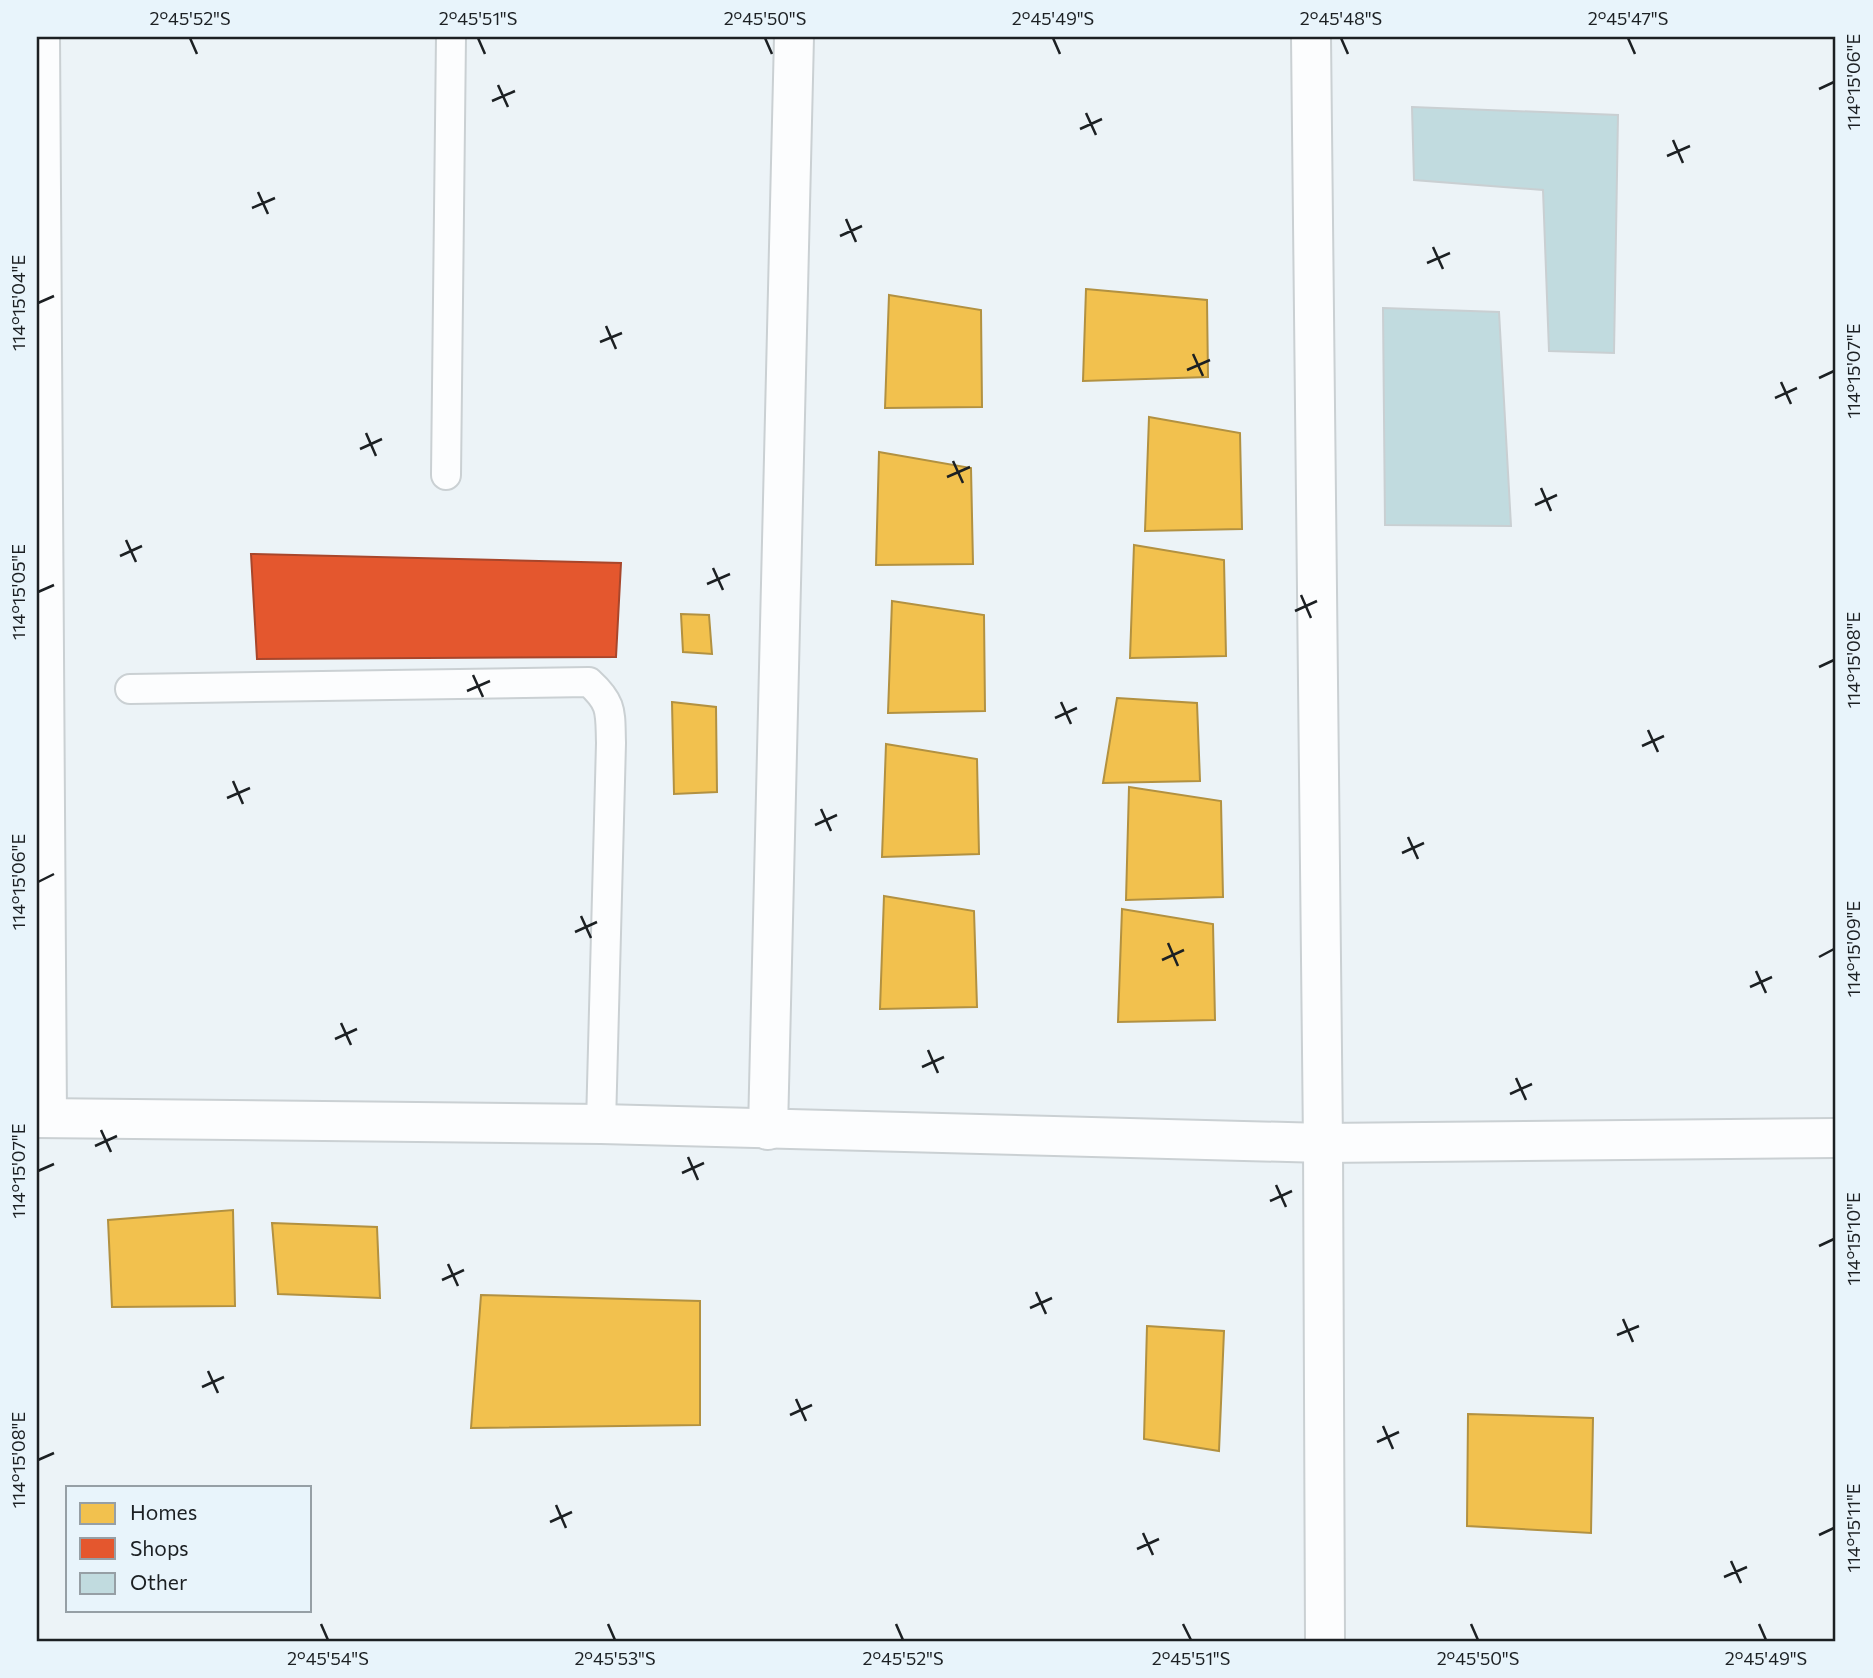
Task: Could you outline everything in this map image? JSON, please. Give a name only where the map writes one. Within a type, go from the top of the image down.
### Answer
[{"type":"street","points":[[40,37],[42,1118],[601,1124],[1323,1143],[1836,1138]]},
{"type":"street","points":[[768,1130],[794,37]]},
{"type":"street","points":[[1311,37],[1323,1143],[1325,1641]]},
{"type":"lane","points":[[446,475],[451,37]]},
{"type":"lane","points":[[130,689],[589,682],[606,697],[610,709],[611,744],[601,1124]]},
{"type":"building: Homes","points":[[1086,289],[1207,300],[1208,377],[1083,381]]},
{"type":"building: Homes","points":[[889,295],[981,310],[982,407],[885,408]]},
{"type":"building: Homes","points":[[1149,417],[1240,433],[1242,529],[1145,531]]},
{"type":"building: Homes","points":[[879,452],[971,468],[973,564],[876,565]]},
{"type":"building: Homes","points":[[1134,545],[1224,560],[1226,656],[1130,658]]},
{"type":"building: Homes","points":[[892,601],[984,615],[985,711],[888,713]]},
{"type":"building: Homes","points":[[681,614],[709,615],[712,654],[683,652]]},
{"type":"building: Homes","points":[[1117,698],[1197,703],[1200,781],[1103,783]]},
{"type":"building: Homes","points":[[672,702],[716,707],[717,792],[674,794]]},
{"type":"building: Homes","points":[[886,744],[977,759],[979,854],[882,857]]},
{"type":"building: Homes","points":[[1129,787],[1221,801],[1223,897],[1126,900]]},
{"type":"building: Homes","points":[[884,896],[974,911],[977,1007],[880,1009]]},
{"type":"building: Homes","points":[[1122,909],[1213,924],[1215,1020],[1118,1022]]},
{"type":"building: Homes","points":[[233,1210],[235,1306],[112,1307],[108,1220]]},
{"type":"building: Homes","points":[[272,1223],[377,1227],[380,1298],[278,1294]]},
{"type":"building: Homes","points":[[481,1295],[700,1301],[700,1425],[471,1428]]},
{"type":"building: Homes","points":[[1147,1326],[1224,1331],[1219,1451],[1144,1439]]},
{"type":"building: Homes","points":[[1468,1414],[1593,1418],[1591,1533],[1467,1526]]},
{"type":"building: Shops","points":[[251,554],[621,563],[616,657],[257,659]]},
{"type":"building: Other","points":[[1412,107],[1618,115],[1614,353],[1549,351],[1543,190],[1414,180]]},
{"type":"building: Other","points":[[1383,308],[1499,312],[1511,526],[1385,525]]}]
